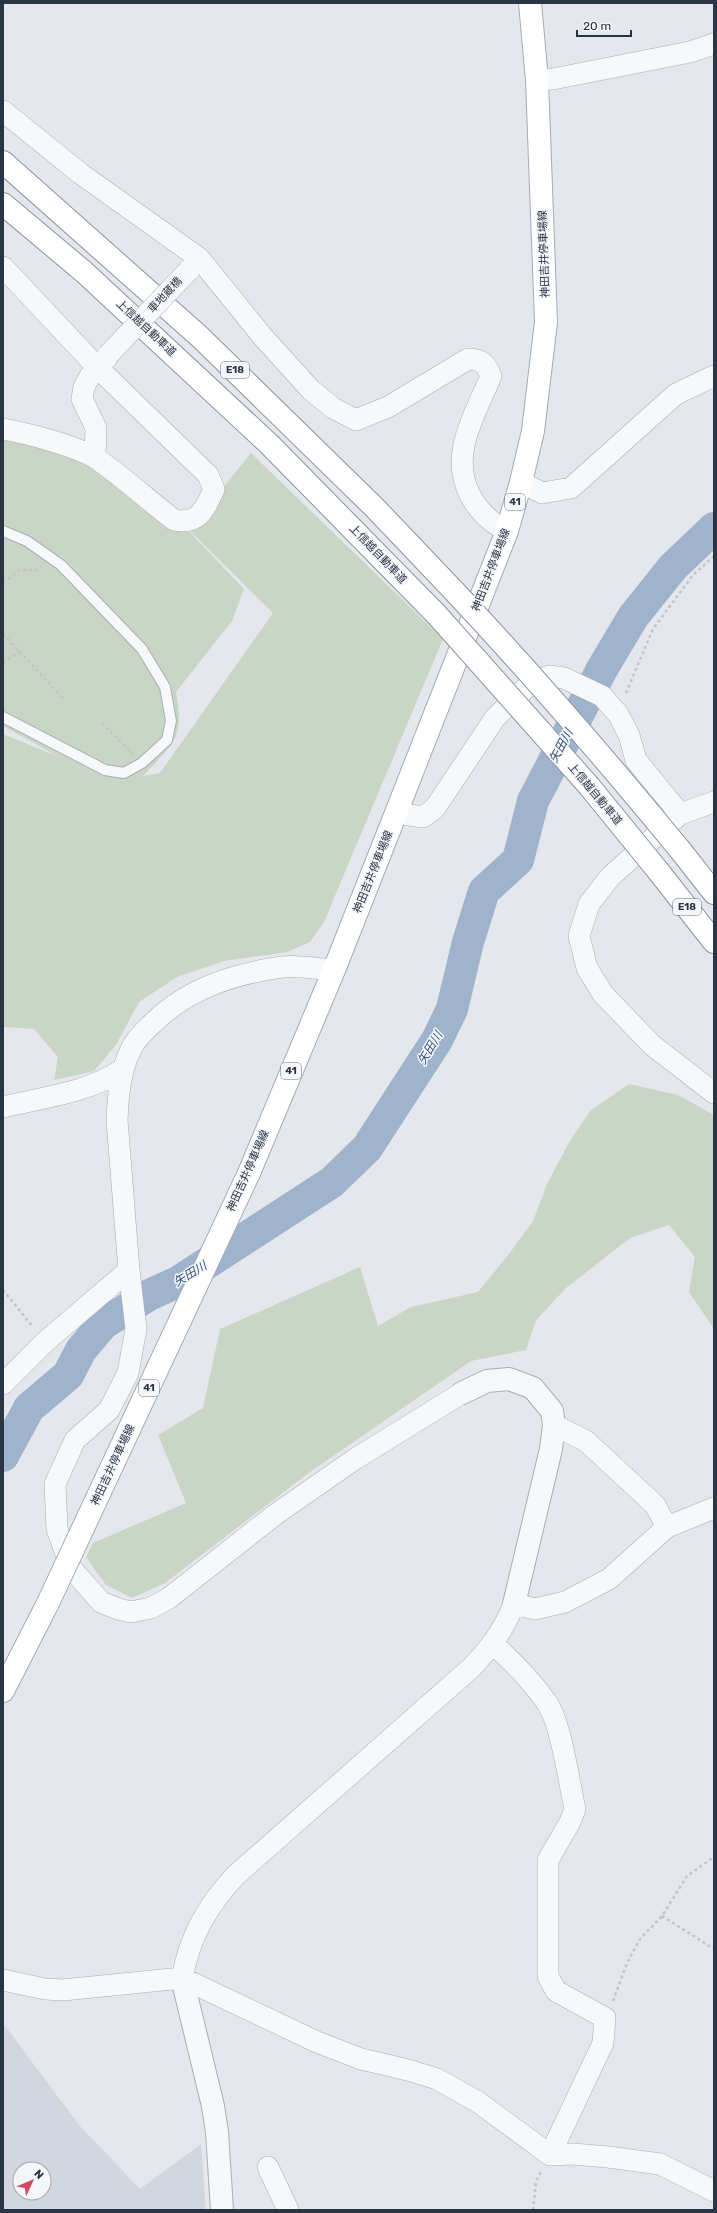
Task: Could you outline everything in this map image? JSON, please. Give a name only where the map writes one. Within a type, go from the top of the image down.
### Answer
[{"type":"main road","name":"神田吉井停車場線","points":[[3,1691],[48,1603],[249,1173],[334,970],[507,531],[521,482],[533,431],[546,322],[537,80],[530,3]]},
{"type":"main road","name":"E18","points":[[3,162],[200,337],[369,501],[533,675],[598,750],[714,893]]},
{"type":"main road","name":"上信越自動車道","points":[[3,204],[84,272],[269,444],[437,615],[589,786],[714,942]]},
{"type":"main road","points":[[3,211],[84,272]]},
{"type":"street","points":[[537,80],[553,79],[690,52],[714,44]]},
{"type":"street","points":[[3,111],[42,145],[81,174],[194,264],[311,390],[334,408],[356,420],[388,407],[468,359],[479,359],[487,365],[491,376],[464,443],[462,469],[464,483],[476,506],[490,521],[507,531]]},
{"type":"street","name":"車地蔵橋","points":[[95,458],[96,428],[82,398],[84,387],[90,376],[194,264]]},
{"type":"street","points":[[3,267],[103,362],[208,475],[214,489],[198,517],[185,522],[174,520],[95,458],[53,442],[21,432],[3,429]]},
{"type":"street","points":[[521,482],[542,493],[571,488],[676,394],[714,376]]},
{"type":"street","points":[[396,813],[422,817],[435,808],[495,718],[532,682],[550,676],[564,678],[602,696],[618,714],[630,735],[636,760],[680,814]]},
{"type":"street","points":[[714,802],[680,814],[610,877],[589,904],[580,936],[587,968],[603,994],[652,1045],[714,1093]]},
{"type":"street","points":[[222,2210],[217,2136],[213,2106],[182,1978],[192,1939],[217,1896],[236,1875],[471,1668],[493,1644],[506,1624],[514,1604],[548,1464],[554,1425],[552,1411],[533,1388],[509,1379],[487,1381],[462,1393],[355,1459],[276,1514],[169,1598],[151,1608],[131,1612],[118,1609],[101,1602],[71,1568],[57,1529],[55,1484],[75,1440],[109,1410],[128,1373],[136,1329],[118,1120],[118,1096],[123,1069],[130,1050],[142,1033],[174,1003],[196,990],[222,980],[283,967],[334,970]]},
{"type":"street","points":[[3,1106],[92,1086],[108,1079],[123,1069]]},
{"type":"street","points":[[3,1384],[44,1342],[131,1279]]},
{"type":"street","points":[[554,1425],[586,1441],[655,1505],[667,1527]]},
{"type":"street","points":[[514,1604],[535,1609],[565,1602],[609,1579],[667,1527],[714,1508]]},
{"type":"street","points":[[493,1644],[511,1661],[547,1703],[556,1723],[575,1809],[570,1822],[548,1860],[548,1976],[556,1991],[605,2018],[603,2042],[550,2155]]},
{"type":"street","points":[[3,1980],[45,1989],[63,1990],[182,1978],[324,2045],[361,2059],[408,2070],[437,2079],[478,2102],[550,2155],[573,2154],[608,2156],[660,2164],[714,2191]]},
{"type":"street","points":[[268,2167],[288,2210]]},
{"type":"lane","points":[[3,531],[27,541],[54,560],[142,649],[165,687],[171,721],[167,740],[142,763],[124,774],[105,770],[3,717]]},
{"type":"path","points":[[618,714],[653,629],[692,575],[714,556]]},
{"type":"path","points":[[3,578],[7,580],[20,570],[38,570],[54,560]]},
{"type":"path","points":[[3,634],[63,698]]},
{"type":"path","points":[[3,663],[20,651]]},
{"type":"path","points":[[102,723],[142,763]]},
{"type":"path","points":[[3,1290],[44,1342]]},
{"type":"path","points":[[605,2018],[614,2001],[627,1963],[640,1939],[662,1916],[687,1876],[714,1857]]},
{"type":"path","points":[[662,1916],[714,1949]]},
{"type":"path","points":[[533,2210],[536,2182],[550,2155]]},
{"type":"shaded area","points":[[3,2023],[79,2125],[140,2189],[201,2144],[206,2210],[3,2210]]},
{"type":"green space","points":[[3,436],[93,462],[184,526],[244,589],[232,621],[176,692],[179,721],[174,740],[169,748],[143,776],[160,773],[273,613],[189,530],[251,453],[443,639],[324,922],[310,942],[287,952],[224,961],[177,977],[139,1002],[116,1045],[94,1071],[54,1080],[58,1057],[34,1029],[3,1027],[3,734],[59,757],[3,726]]},
{"type":"green space","points":[[629,1084],[678,1095],[714,1115],[714,1329],[689,1292],[695,1257],[669,1225],[630,1238],[566,1288],[536,1320],[526,1350],[471,1361],[310,1472],[165,1583],[132,1598],[106,1585],[86,1557],[93,1543],[186,1503],[158,1435],[203,1408],[220,1329],[360,1267],[378,1326],[411,1307],[478,1292],[509,1254],[533,1221],[547,1184],[571,1139],[591,1110]]},
{"type":"waterway","name":"矢田川","points":[[3,1456],[29,1408],[68,1375],[81,1350],[103,1324],[149,1295],[178,1282],[332,1182],[367,1148],[437,1040],[452,1009],[468,942],[484,891],[518,860],[533,801],[602,669],[633,617],[673,567],[714,528]]}]
